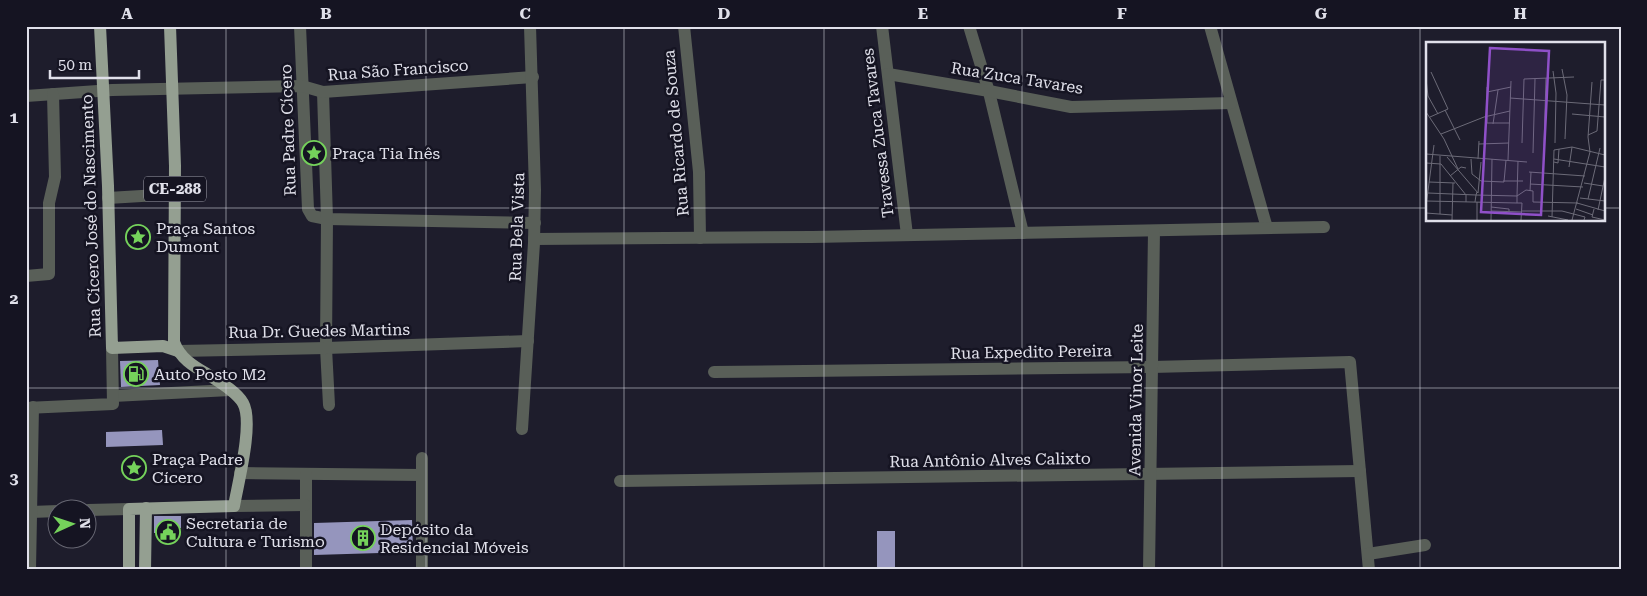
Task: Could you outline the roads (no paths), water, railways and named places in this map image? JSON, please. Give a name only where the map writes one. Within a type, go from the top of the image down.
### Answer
[{"type":"main road","name":"Rua Cícero José do Nascimento","points":[[100,26],[108,198],[112,348]]},
{"type":"main road","name":"CE-288","points":[[170,28],[174,194],[174,342],[178,350]]},
{"type":"main road","name":"Rua Dr. Guedes Martins","points":[[112,348],[163,346],[178,350]]},
{"type":"main road","points":[[129,570],[129,509],[234,506],[246,440],[247,416],[242,401],[230,390],[191,364],[178,350]]},
{"type":"main road","points":[[146,508],[146,570]]},
{"type":"street","name":"Rua Padre Cícero","points":[[300,26],[308,209],[315,218],[327,219]]},
{"type":"street","name":"Rua Bela Vista","points":[[522,429],[534,239],[533,77],[530,26]]},
{"type":"street","name":"Rua Ricardo de Souza","points":[[684,26],[698,172],[700,238]]},
{"type":"street","name":"Travessa Zuca Tavares","points":[[882,26],[907,235]]},
{"type":"street","points":[[969,26],[988,91],[1023,233]]},
{"type":"street","points":[[1210,26],[1267,228]]},
{"type":"street","name":"Rua Zuca Tavares","points":[[888,74],[1071,107],[1232,102]]},
{"type":"street","name":"Rua São Francisco","points":[[26,96],[103,90],[302,86],[323,92],[533,77]]},
{"type":"street","points":[[323,92],[327,219],[326,348],[329,405]]},
{"type":"street","points":[[26,276],[49,274],[49,203],[55,177],[53,94]]},
{"type":"street","points":[[108,198],[174,194]]},
{"type":"street","points":[[327,219],[534,223]]},
{"type":"street","points":[[534,239],[907,235],[1324,227]]},
{"type":"street","name":"Avenida Vinor Leite","points":[[1149,570],[1154,230]]},
{"type":"street","name":"Rua Dr. Guedes Martins","points":[[178,350],[528,342]]},
{"type":"street","name":"Rua Cícero José do Nascimento","points":[[112,348],[113,400]]},
{"type":"street","name":"Rua Expedito Pereira","points":[[714,372],[1152,367],[1350,362],[1360,471]]},
{"type":"street","points":[[30,570],[30,407],[230,390]]},
{"type":"street","points":[[422,458],[422,570]]},
{"type":"street","points":[[1360,471],[1369,570]]},
{"type":"street","name":"Rua Antônio Alves Calixto","points":[[620,481],[1360,471]]},
{"type":"street","points":[[240,473],[422,475]]},
{"type":"street","points":[[306,474],[306,570]]},
{"type":"street","points":[[234,506],[306,505]]},
{"type":"street","points":[[98,510],[129,509]]},
{"type":"street","points":[[31,512],[48,511]]},
{"type":"street","points":[[1368,554],[1425,546]]},
{"type":"place","name":"Praça Tia Inês","points":[[314,153]]},
{"type":"place","name":"Praça Santos Dumont","points":[[138,237]]},
{"type":"place","name":"Auto Posto M2","points":[[136,374]]},
{"type":"place","name":"Praça Padre Cícero","points":[[134,468]]},
{"type":"place","name":"Secretaria de Cultura e Turismo","points":[[168,532]]},
{"type":"place","name":"Depósito da Residencial Móveis","points":[[363,538]]}]
